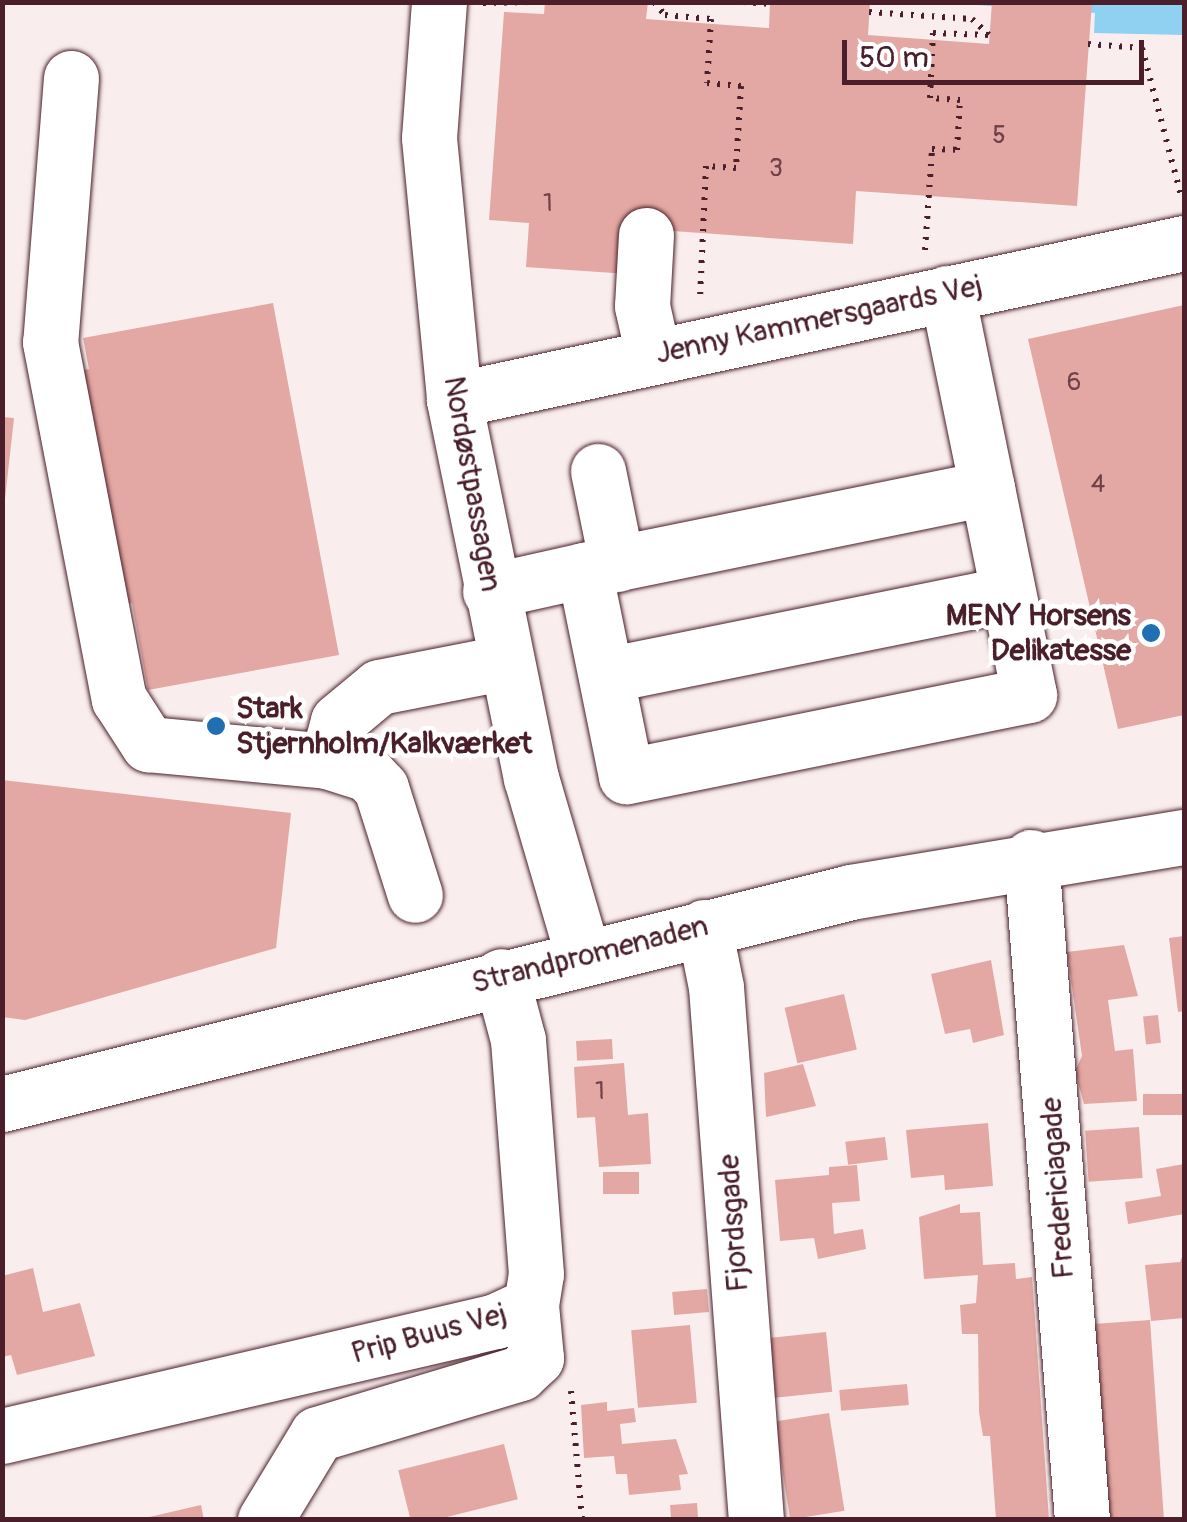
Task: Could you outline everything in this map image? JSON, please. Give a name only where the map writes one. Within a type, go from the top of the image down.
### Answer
[{"type":"street","name":"Nordøstpassagen","points":[[439,2],[428,138],[454,400],[531,778],[583,956]]},
{"type":"street","points":[[71,78],[50,342],[119,700],[148,744],[327,761],[368,774],[381,788],[415,895]]},
{"type":"street","points":[[646,235],[642,306],[654,355]]},
{"type":"street","name":"Jenny Kammersgaards Vej","points":[[454,400],[654,355],[936,269],[1184,243]]},
{"type":"street","points":[[598,471],[606,675],[626,776],[1029,695],[987,488],[936,269]]},
{"type":"street","points":[[490,591],[987,488]]},
{"type":"street","points":[[606,675],[1008,594]]},
{"type":"street","points":[[327,761],[338,721],[379,687],[506,662]]},
{"type":"street","name":"Strandpromenaden","points":[[2,1104],[704,927],[1031,858],[1184,837]]},
{"type":"street","name":"Fredericiagade","points":[[1031,858],[1082,1520]]},
{"type":"street","name":"Fjordsgade","points":[[704,927],[716,986],[756,1520]]},
{"type":"street","name":"Prip Buus Vej","points":[[2,1436],[496,1321],[534,1331],[536,1274],[518,1040],[501,976]]},
{"type":"street","points":[[265,1520],[317,1434],[520,1373],[534,1331]]},
{"type":"path","points":[[496,4],[529,2]]},
{"type":"path","points":[[654,2],[665,15],[711,18],[707,83],[741,86],[736,168],[706,166],[697,286]]},
{"type":"path","points":[[743,2],[770,4]]},
{"type":"path","points":[[869,12],[972,19],[990,35],[933,33],[930,98],[960,100],[957,150],[932,148],[936,269]]},
{"type":"path","points":[[1088,44],[1142,48],[1184,210]]},
{"type":"path","points":[[534,1331],[564,1358],[569,1371],[582,1520]]},
{"type":"water","points":[[947,3],[1184,3],[1184,35],[1094,33],[1095,13]]},
{"type":"building","points":[[545,2],[648,2],[646,19],[769,28],[770,2],[870,2],[868,35],[989,44],[992,2],[1092,2],[1077,206],[856,191],[853,244],[631,228],[628,274],[526,267],[529,223],[489,220],[504,12],[544,14]]},
{"type":"building","points":[[273,303],[339,655],[148,690],[132,603],[121,605],[78,371],[89,369],[83,338]]},
{"type":"building","points":[[1184,305],[1184,715],[1118,729],[1028,339]]},
{"type":"building","points":[[2,417],[14,418],[5,499],[2,499]]},
{"type":"building","points":[[2,780],[291,813],[276,948],[25,1020],[2,1017]]},
{"type":"building","points":[[1184,936],[1184,1011],[1178,1012],[1169,938]]},
{"type":"building","points":[[1124,945],[1138,996],[1108,1000],[1115,1051],[1133,1049],[1137,1101],[1084,1104],[1075,1071],[1082,1056],[1067,952]]},
{"type":"building","points":[[991,960],[1004,1035],[973,1043],[970,1029],[945,1034],[931,974]]},
{"type":"building","points":[[844,994],[857,1050],[797,1063],[785,1008]]},
{"type":"building","points":[[1158,1015],[1161,1043],[1146,1044],[1143,1017]]},
{"type":"building","points":[[612,1039],[613,1059],[577,1061],[576,1041]]},
{"type":"building","points":[[624,1063],[628,1115],[648,1113],[651,1164],[599,1167],[595,1117],[577,1118],[574,1067]]},
{"type":"building","points":[[803,1064],[816,1106],[766,1117],[764,1073]]},
{"type":"building","points":[[1143,1094],[1184,1094],[1184,1115],[1143,1115]]},
{"type":"building","points":[[988,1123],[993,1186],[945,1190],[944,1175],[911,1178],[906,1130]]},
{"type":"building","points":[[1139,1127],[1143,1178],[1089,1182],[1085,1131]]},
{"type":"building","points":[[885,1137],[888,1160],[848,1165],[845,1142]]},
{"type":"building","points":[[1184,1164],[1184,1214],[1128,1224],[1125,1202],[1161,1196],[1156,1169]]},
{"type":"building","points":[[857,1165],[860,1201],[832,1203],[834,1234],[863,1229],[866,1249],[818,1259],[814,1238],[780,1241],[775,1180],[829,1175],[829,1167]]},
{"type":"building","points":[[603,1172],[639,1172],[639,1194],[603,1194]]},
{"type":"building","points":[[960,1204],[960,1213],[980,1212],[983,1265],[1015,1263],[1016,1279],[1032,1277],[1049,1520],[996,1520],[990,1436],[983,1436],[979,1412],[978,1334],[962,1334],[960,1305],[976,1303],[978,1275],[924,1279],[919,1217]]},
{"type":"building","points":[[1184,1252],[1184,1318],[1151,1321],[1145,1265],[1180,1262]]},
{"type":"building","points":[[33,1268],[43,1312],[80,1303],[95,1356],[17,1375],[11,1355],[2,1357],[2,1276]]},
{"type":"building","points":[[707,1289],[709,1312],[674,1315],[672,1292]]},
{"type":"building","points":[[1150,1320],[1164,1520],[1107,1520],[1093,1324]]},
{"type":"building","points":[[690,1325],[697,1403],[638,1408],[631,1330]]},
{"type":"building","points":[[826,1332],[832,1392],[773,1398],[766,1338]]},
{"type":"building","points":[[907,1384],[909,1405],[841,1411],[839,1390]]},
{"type":"building","points":[[607,1402],[607,1411],[634,1408],[636,1422],[620,1424],[622,1444],[676,1439],[688,1474],[679,1475],[681,1490],[629,1495],[627,1474],[616,1474],[614,1456],[584,1458],[581,1405]]},
{"type":"building","points":[[829,1413],[844,1511],[790,1519],[775,1422]]},
{"type":"building","points":[[504,1444],[518,1499],[435,1520],[411,1520],[398,1470]]},
{"type":"building","points":[[697,1503],[698,1519],[671,1520],[670,1505]]},
{"type":"building","points":[[201,1505],[204,1520],[145,1518]]},
{"type":"place","name":"MENY Horsens Delikatesse","points":[[1151,633]]},
{"type":"place","name":"Stark Stjernholm/Kalkværket","points":[[216,726]]}]
